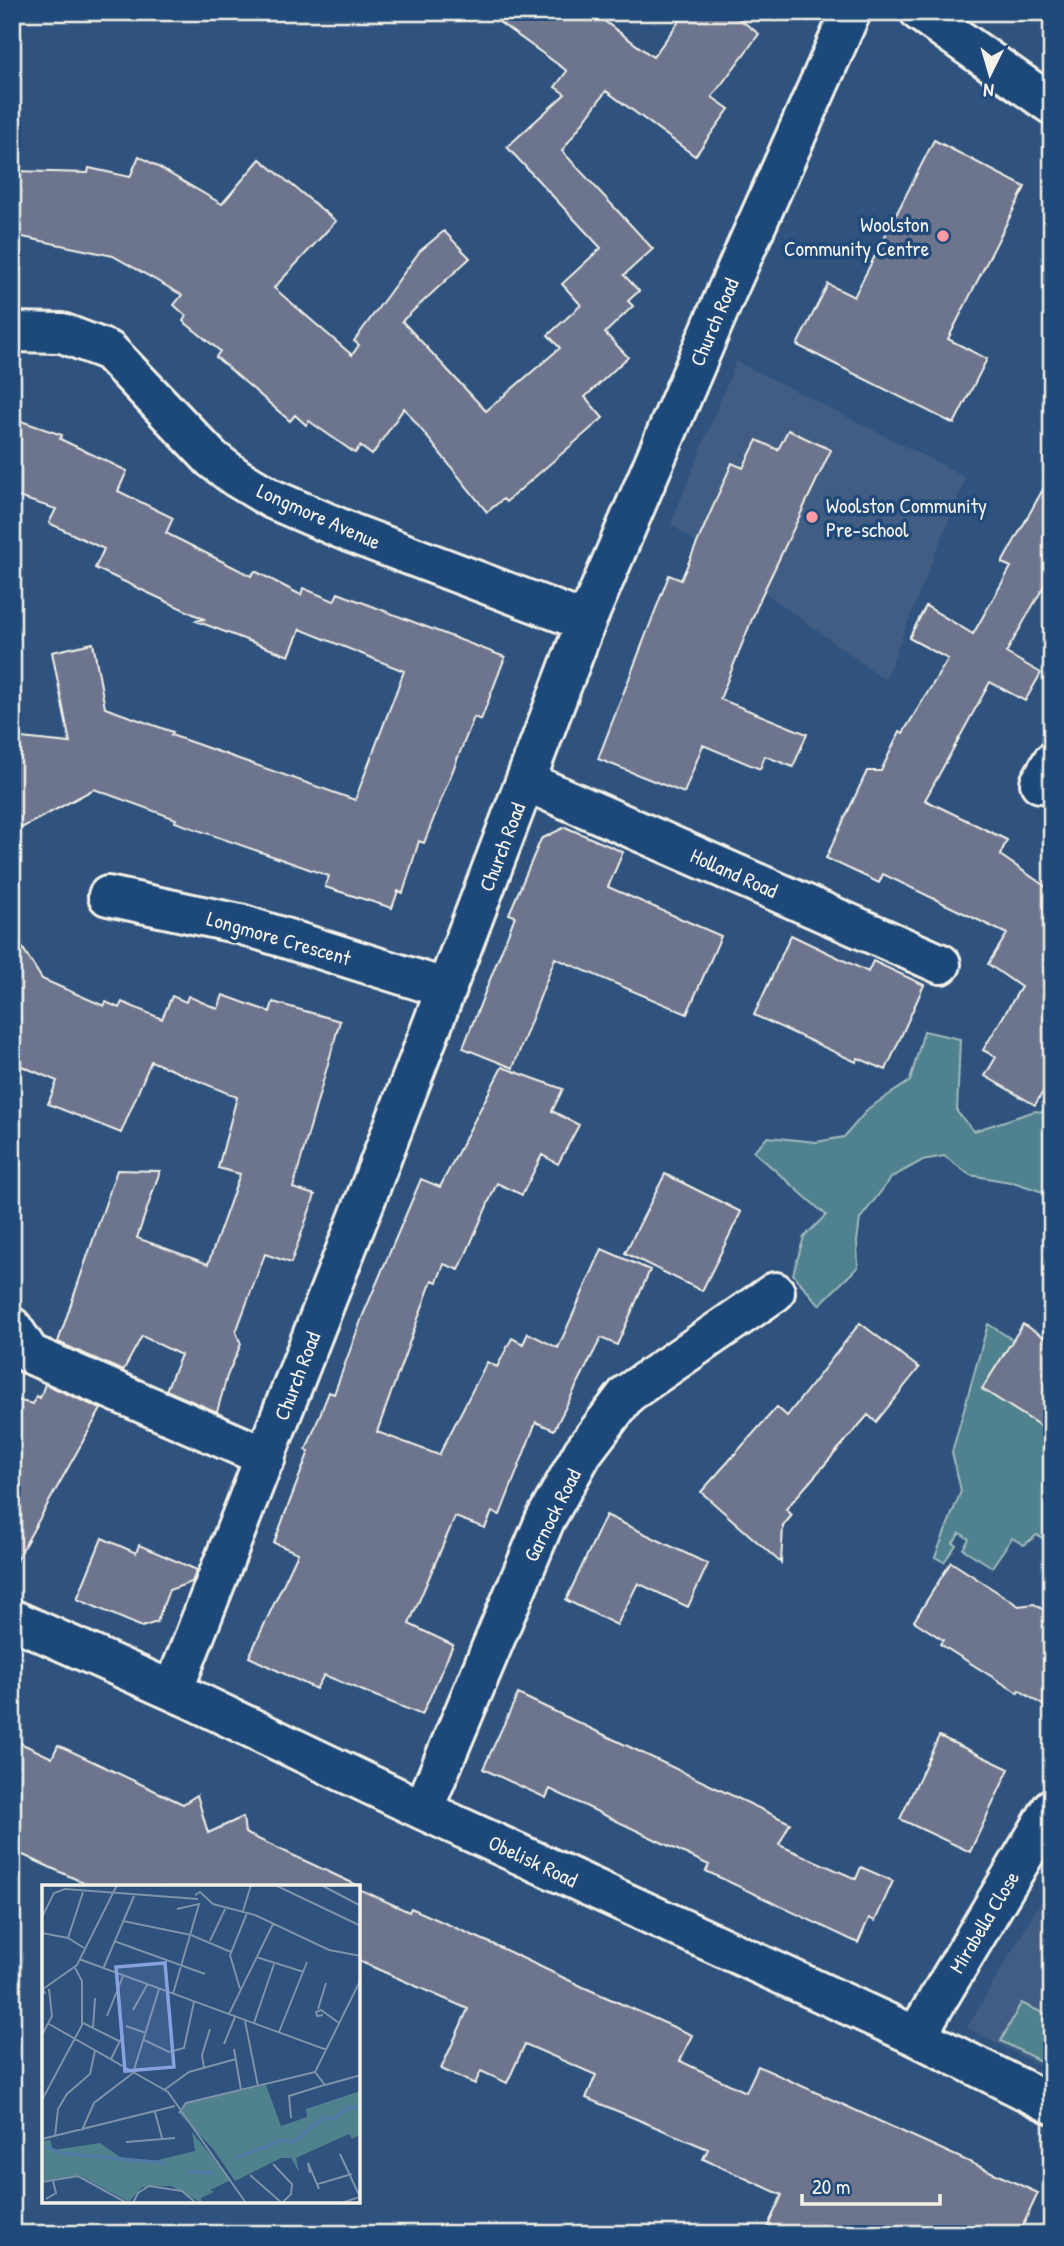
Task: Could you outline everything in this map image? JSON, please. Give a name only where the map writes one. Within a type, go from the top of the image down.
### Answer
[{"type":"street","name":"Church Road","points":[[173,1691],[527,782],[586,622],[850,12]]},
{"type":"street","points":[[920,12],[1052,105]]},
{"type":"street","name":"Longmore Avenue","points":[[12,332],[62,333],[108,351],[209,456],[237,478],[272,499],[351,533],[586,622]]},
{"type":"street","name":"Holland Road","points":[[527,782],[941,964]]},
{"type":"street","name":"Longmore Crescent","points":[[108,896],[240,923],[447,989]]},
{"type":"street","name":"Garnock Road","points":[[423,1810],[545,1520],[583,1452],[627,1394],[775,1292]]},
{"type":"street","points":[[12,1327],[30,1354],[266,1457]]},
{"type":"street","name":"Obelisk Road","points":[[12,1619],[916,2036],[1052,2104]]},
{"type":"street","name":"Mirabella Close","points":[[916,2036],[1052,1808]]},
{"type":"shaded area","name":"Woolston Community Pre-school","points":[[736,361],[966,477],[885,680],[671,524]]},
{"type":"shaded area","points":[[1052,1883],[1052,2072],[967,2028]]},
{"type":"green space","points":[[924,1031],[960,1039],[957,1112],[974,1131],[1035,1111],[1052,1113],[1052,1195],[1016,1183],[970,1175],[944,1156],[923,1160],[892,1177],[860,1219],[858,1267],[819,1305],[793,1274],[804,1237],[826,1215],[753,1151],[768,1137],[816,1142],[844,1137],[869,1108],[910,1081]]},
{"type":"green space","points":[[988,1324],[1013,1340],[983,1389],[1052,1433],[1052,1488],[1047,1497],[1052,1500],[1052,1543],[1037,1535],[1024,1545],[1012,1538],[992,1567],[963,1549],[969,1539],[960,1533],[953,1543],[956,1545],[944,1562],[935,1557],[961,1491],[952,1452]]},
{"type":"green space","points":[[1021,2003],[1052,2017],[1052,2067],[1001,2041]]},
{"type":"building","points":[[485,12],[592,12],[653,57],[686,12],[730,12],[759,34],[712,97],[729,109],[695,156],[606,91],[562,151],[653,249],[624,275],[639,291],[628,301],[633,306],[605,333],[628,357],[585,397],[603,418],[506,502],[503,499],[487,512],[404,408],[372,455],[360,446],[355,453],[309,421],[306,425],[295,415],[290,421],[216,357],[220,351],[183,321],[186,316],[174,305],[182,295],[113,256],[13,235],[14,171],[88,173],[89,168],[130,177],[139,156],[222,204],[260,159],[336,221],[274,288],[352,355],[359,345],[354,341],[420,251],[444,231],[470,258],[402,321],[486,411],[560,348],[548,335],[581,305],[562,284],[601,248],[507,147],[565,94],[555,87],[567,71]]},
{"type":"building","name":"Woolston Community Centre","points":[[934,140],[1025,187],[948,339],[987,359],[954,424],[797,345],[828,284],[854,297]]},
{"type":"building","points":[[12,418],[62,435],[60,439],[127,471],[118,491],[173,518],[166,533],[251,576],[255,571],[301,595],[303,588],[334,601],[338,593],[505,657],[481,720],[474,717],[424,843],[419,841],[403,893],[398,891],[392,908],[325,887],[329,876],[175,822],[176,819],[94,789],[12,833],[12,737],[70,743],[52,652],[93,643],[105,708],[173,732],[171,735],[355,800],[404,671],[300,629],[289,656],[196,621],[204,619],[95,568],[104,549],[49,523],[56,509],[12,495]]},
{"type":"building","points":[[788,430],[831,450],[761,597],[720,699],[807,734],[793,767],[765,756],[760,769],[703,745],[684,793],[598,759],[669,575],[681,580],[732,463],[743,468],[757,440],[778,450]]},
{"type":"building","points":[[1052,473],[1052,590],[1044,586],[1006,653],[1041,673],[1025,701],[990,682],[925,800],[1007,840],[1000,855],[1052,891],[1052,1077],[1035,1105],[985,1076],[996,1057],[983,1050],[1021,987],[988,964],[1007,934],[883,874],[879,883],[826,858],[867,771],[881,771],[900,731],[903,733],[948,659],[909,638],[926,606],[973,634],[1011,567],[1002,563]]},
{"type":"building","points":[[565,827],[623,852],[608,887],[721,936],[687,1014],[555,958],[513,1068],[463,1048],[515,916],[509,914],[541,839]]},
{"type":"building","points":[[12,931],[42,979],[104,1006],[106,1002],[119,1008],[122,1002],[162,1019],[172,996],[186,1002],[188,996],[218,1009],[223,995],[270,1012],[273,1002],[340,1021],[293,1188],[315,1195],[291,1263],[265,1254],[236,1332],[241,1344],[227,1376],[217,1412],[166,1390],[181,1355],[142,1336],[123,1371],[58,1342],[117,1170],[160,1171],[137,1238],[208,1264],[240,1174],[218,1168],[237,1097],[151,1061],[121,1133],[48,1104],[57,1081],[12,1062]]},
{"type":"building","points":[[791,935],[868,972],[873,961],[924,985],[886,1070],[858,1058],[856,1062],[754,1015]]},
{"type":"building","points":[[502,1067],[563,1089],[552,1111],[579,1125],[558,1164],[542,1155],[522,1195],[497,1183],[459,1270],[444,1264],[437,1282],[432,1280],[377,1432],[439,1455],[487,1362],[497,1367],[512,1338],[523,1344],[528,1333],[558,1348],[602,1249],[650,1270],[617,1345],[601,1338],[554,1430],[536,1422],[500,1515],[492,1512],[485,1528],[455,1517],[409,1624],[453,1645],[422,1715],[324,1675],[316,1689],[249,1657],[298,1553],[274,1543],[329,1392],[334,1394],[363,1315],[421,1179],[440,1187]]},
{"type":"building","points":[[665,1174],[741,1212],[702,1291],[625,1253]]},
{"type":"building","points":[[860,1323],[919,1368],[876,1422],[868,1415],[786,1509],[792,1515],[783,1526],[781,1563],[701,1492],[777,1407],[787,1416]]},
{"type":"building","points":[[1023,1324],[1052,1342],[1052,1433],[982,1389]]},
{"type":"building","points":[[45,1384],[101,1409],[12,1568],[12,1399],[33,1404],[36,1396],[40,1398]]},
{"type":"building","points":[[606,1515],[708,1564],[688,1607],[638,1583],[617,1625],[566,1600]]},
{"type":"building","points":[[102,1538],[136,1553],[139,1545],[197,1570],[192,1582],[169,1590],[157,1622],[142,1627],[77,1599]]},
{"type":"building","points":[[951,1562],[1019,1606],[1034,1604],[1052,1615],[1052,1711],[940,1644],[943,1640],[914,1621]]},
{"type":"building","points":[[518,1694],[790,1823],[779,1845],[856,1879],[861,1867],[893,1881],[875,1921],[869,1918],[858,1943],[706,1871],[709,1865],[550,1789],[546,1798],[483,1769]]},
{"type":"building","points":[[939,1736],[1009,1769],[970,1852],[900,1819]]},
{"type":"building","points":[[12,1739],[52,1758],[58,1745],[183,1804],[197,1795],[208,1833],[243,1817],[245,1833],[357,1885],[89,1885],[12,1850]]},
{"type":"building","points":[[360,1889],[409,1912],[411,1908],[692,2035],[680,2061],[746,2092],[758,2066],[1038,2193],[1019,2234],[764,2234],[782,2195],[703,2159],[708,2149],[586,2098],[596,2075],[525,2044],[507,2083],[481,2071],[475,2084],[441,2069],[468,2009],[360,1961]]},
{"type":"place","name":"Woolston Community Centre","points":[[943,236]]},
{"type":"place","name":"Woolston Community Pre-school","points":[[812,517]]}]
